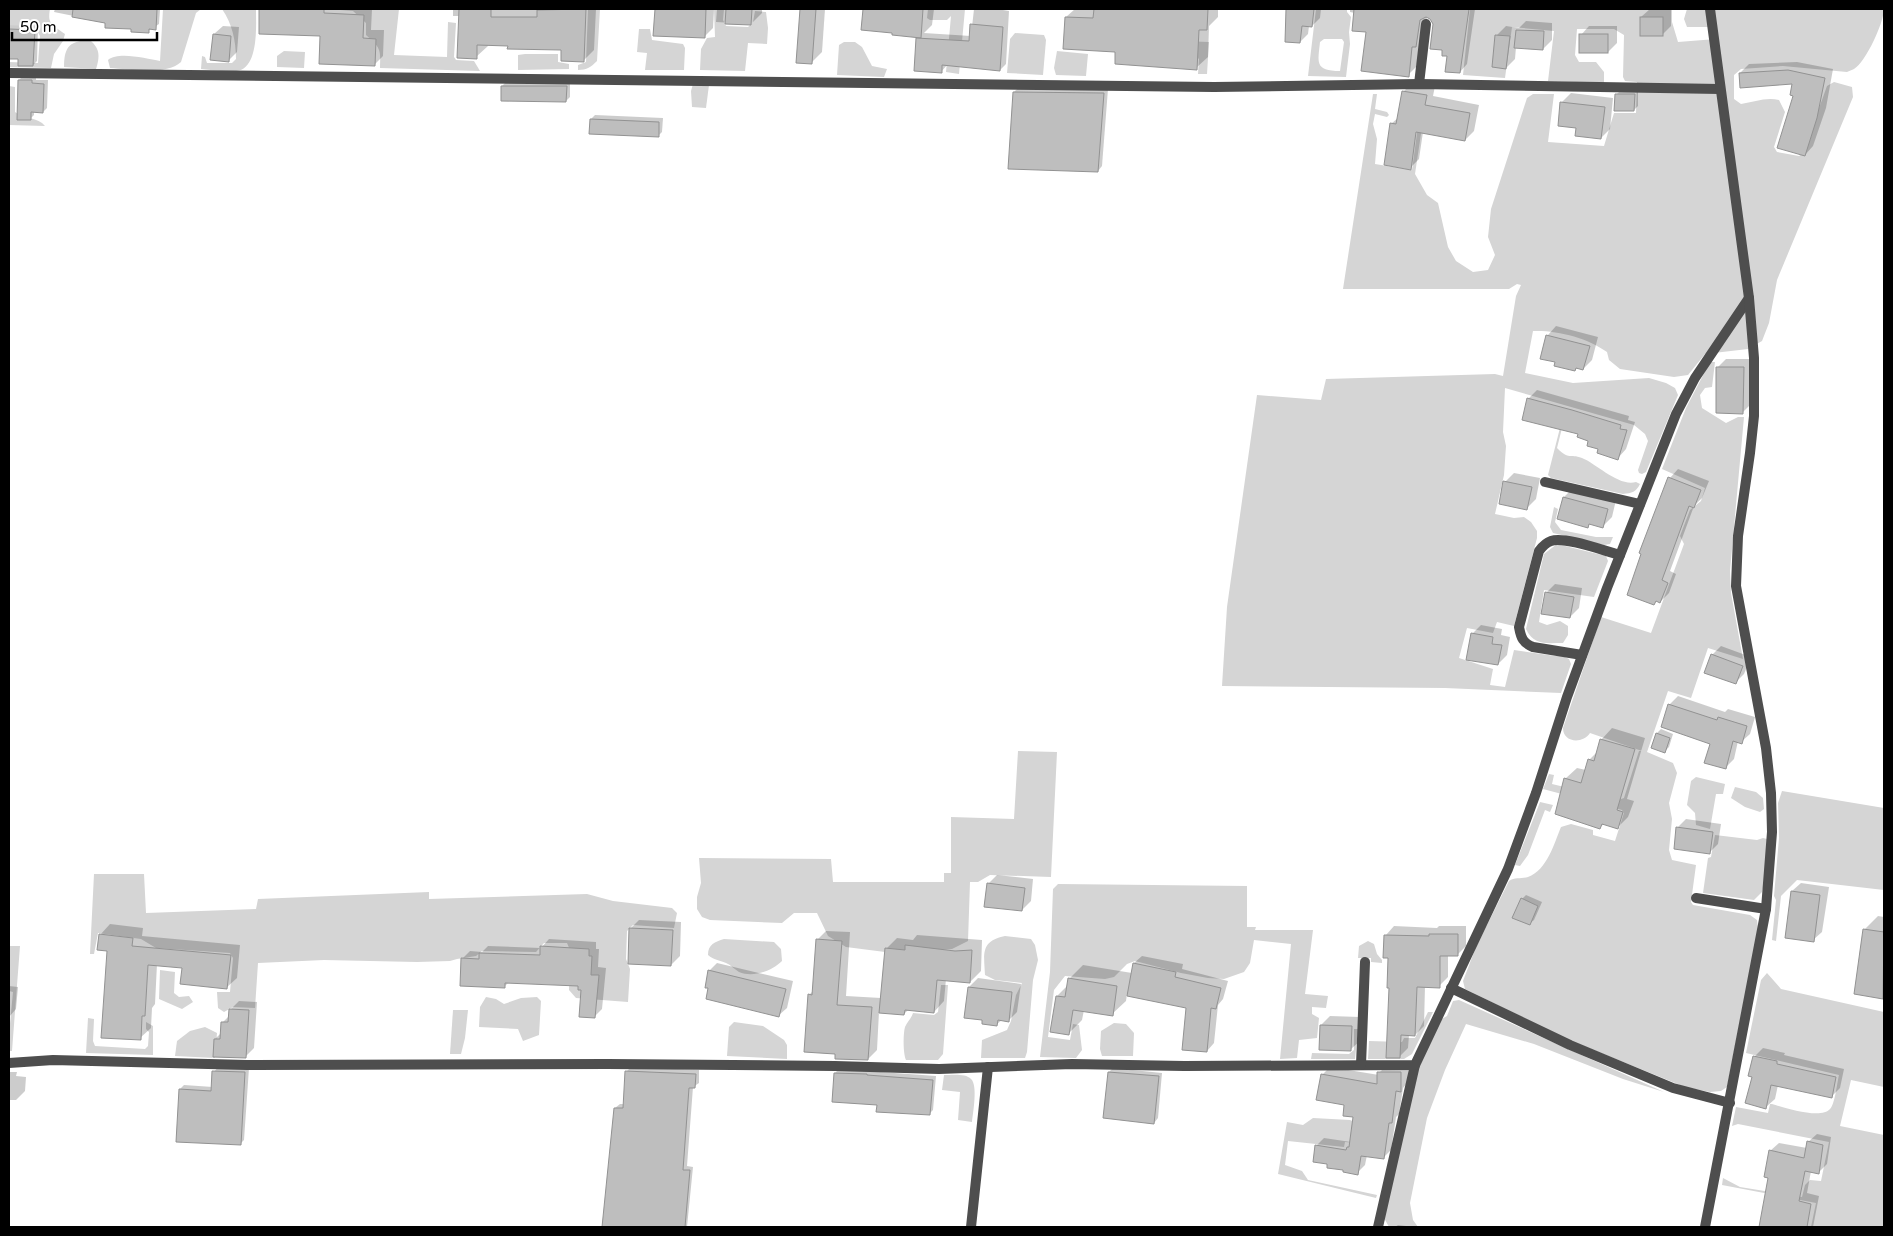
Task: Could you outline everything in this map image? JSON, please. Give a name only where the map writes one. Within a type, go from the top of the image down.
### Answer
[{"type":"street","points":[[1705,1227],[1766,908],[1772,832],[1771,793],[1766,748],[1736,586],[1738,536],[1754,416],[1754,358],[1749,298],[1710,9]]},
{"type":"street","points":[[1419,84],[1426,24]]},
{"type":"street","points":[[9,73],[1214,87],[1419,84],[1720,89]]},
{"type":"street","points":[[1378,1227],[1416,1065],[1508,869],[1536,793],[1582,655],[1640,504],[1676,414],[1687,392],[1749,298]]},
{"type":"street","points":[[1545,482],[1640,504]]},
{"type":"street","points":[[1582,655],[1533,647],[1526,644],[1520,637],[1519,627],[1539,552],[1544,545],[1552,540],[1564,540],[1620,555]]},
{"type":"street","points":[[1696,898],[1766,908]]},
{"type":"street","points":[[1361,1065],[1365,962]]},
{"type":"street","points":[[1451,988],[1570,1044],[1673,1088],[1730,1103]]},
{"type":"street","points":[[9,1063],[53,1060],[248,1065],[618,1064],[939,1069],[1072,1064],[1184,1066],[1416,1065]]},
{"type":"street","points":[[971,1227],[988,1067]]},
{"type":"shaded area","points":[[9,9],[50,9],[50,22],[65,34],[63,41],[54,54],[51,68],[9,67],[9,62],[38,63],[40,36],[35,27],[9,25]]},
{"type":"shaded area","points":[[163,9],[201,9],[196,13],[181,62],[166,69],[157,70],[110,68],[108,60],[119,56],[133,56],[160,61]]},
{"type":"shaded area","points":[[222,9],[257,9],[255,46],[252,55],[249,63],[236,71],[201,69],[202,56],[205,57],[207,63],[232,63],[236,59],[233,32]]},
{"type":"shaded area","points":[[328,9],[399,9],[394,55],[447,57],[448,22],[456,23],[454,57],[456,60],[474,61],[480,71],[380,68],[379,49],[366,35],[366,23],[353,11]]},
{"type":"shaded area","points":[[588,9],[600,9],[597,61],[589,68],[578,70],[578,65],[586,62]]},
{"type":"shaded area","points":[[714,9],[724,9],[723,20],[726,26],[748,27],[753,22],[755,11],[766,12],[767,44],[748,43],[745,71],[700,70],[701,49],[707,38],[715,37]]},
{"type":"shaded area","points":[[928,9],[965,9],[959,74],[946,72],[951,16],[947,20],[930,20],[927,18]]},
{"type":"shaded area","points":[[1316,9],[1347,9],[1351,17],[1346,77],[1308,76]],"holes":[[[1324,39],[1342,39],[1344,42],[1340,71],[1332,71],[1322,67],[1319,60],[1320,42]]]},
{"type":"shaded area","points":[[1470,9],[1672,10],[1672,22],[1678,42],[1716,39],[1715,27],[1687,27],[1684,19],[1687,9],[1884,9],[1874,41],[1859,65],[1847,72],[1783,66],[1741,69],[1734,75],[1734,99],[1741,104],[1765,99],[1779,100],[1785,112],[1774,147],[1777,152],[1799,156],[1803,153],[1827,86],[1834,82],[1852,87],[1853,97],[1777,280],[1769,323],[1762,341],[1748,349],[1705,354],[1688,375],[1674,377],[1620,369],[1609,360],[1607,352],[1582,339],[1562,334],[1533,331],[1525,373],[1573,383],[1649,378],[1675,388],[1678,395],[1646,472],[1642,474],[1638,470],[1648,441],[1645,434],[1634,425],[1505,388],[1503,432],[1506,446],[1504,475],[1495,514],[1514,518],[1524,517],[1531,522],[1537,531],[1537,538],[1514,626],[1497,622],[1493,633],[1467,628],[1459,658],[1493,669],[1490,685],[1505,687],[1514,650],[1563,656],[1569,659],[1571,664],[1561,693],[1445,688],[1222,686],[1227,607],[1257,395],[1321,400],[1326,379],[1495,374],[1503,376],[1516,296],[1521,285],[1517,284],[1509,289],[1343,289],[1373,94],[1377,94],[1375,109],[1387,112],[1389,115],[1387,117],[1375,114],[1373,124],[1377,139],[1375,164],[1412,170],[1418,126],[1422,127],[1415,174],[1427,195],[1438,203],[1448,247],[1456,261],[1473,272],[1488,270],[1495,255],[1488,237],[1491,209],[1527,98],[1533,94],[1554,94],[1548,142],[1604,146],[1614,113],[1636,113],[1637,82],[1625,81],[1623,77],[1624,35],[1614,29],[1577,29],[1575,55],[1579,62],[1596,62],[1604,72],[1604,83],[1548,81],[1554,31],[1512,27],[1505,78],[1463,75]]},
{"type":"shaded area","points":[[639,29],[650,29],[652,40],[683,44],[685,48],[684,70],[645,70],[647,53],[637,52]]},
{"type":"shaded area","points":[[1015,33],[1044,35],[1046,40],[1043,75],[1007,73],[1010,39]]},
{"type":"shaded area","points":[[90,40],[96,46],[98,53],[96,69],[64,67],[67,49],[73,43]]},
{"type":"shaded area","points":[[1180,41],[1209,42],[1207,74],[1198,74],[1199,59]]},
{"type":"shaded area","points":[[844,42],[855,42],[862,47],[872,66],[887,69],[884,77],[837,75],[839,45]]},
{"type":"shaded area","points":[[284,51],[305,52],[304,68],[277,67],[277,56]]},
{"type":"shaded area","points":[[1057,51],[1088,54],[1086,76],[1056,75],[1054,68]]},
{"type":"shaded area","points":[[558,54],[558,62],[569,64],[569,69],[518,70],[518,55]]},
{"type":"shaded area","points":[[693,84],[709,85],[706,108],[692,107],[691,91]]},
{"type":"shaded area","points":[[9,86],[15,87],[15,112],[39,121],[45,126],[9,125]]},
{"type":"shaded area","points":[[1710,362],[1715,362],[1712,387],[1705,388],[1700,395],[1702,408],[1726,423],[1738,417],[1744,417],[1730,571],[1731,593],[1743,659],[1708,648],[1691,698],[1668,691],[1647,752],[1673,763],[1677,773],[1669,803],[1672,819],[1669,850],[1672,860],[1696,865],[1691,902],[1693,905],[1750,915],[1757,920],[1758,929],[1727,1087],[1721,1091],[1710,1092],[1685,1087],[1569,1040],[1465,989],[1463,981],[1476,947],[1509,881],[1528,877],[1540,869],[1549,856],[1561,827],[1571,824],[1593,830],[1593,835],[1615,841],[1624,813],[1622,810],[1543,789],[1549,774],[1554,775],[1552,784],[1618,800],[1624,798],[1639,751],[1642,751],[1590,733],[1583,739],[1570,739],[1566,737],[1563,728],[1601,617],[1651,633],[1684,544],[1680,536],[1690,510],[1701,501],[1705,488],[1662,469],[1686,408]]},
{"type":"shaded area","points":[[1561,424],[1563,424],[1557,448],[1561,452],[1567,456],[1582,458],[1622,481],[1636,482],[1640,484],[1637,489],[1631,493],[1623,494],[1551,478],[1548,475]]},
{"type":"shaded area","points":[[1554,507],[1558,509],[1555,522],[1561,530],[1596,537],[1613,537],[1610,544],[1604,545],[1553,533],[1550,527]]},
{"type":"shaded area","points":[[1557,544],[1606,556],[1608,561],[1594,597],[1544,590],[1539,622],[1547,625],[1560,621],[1568,626],[1568,635],[1563,643],[1546,643],[1537,641],[1526,629],[1544,554]]},
{"type":"shaded area","points":[[1018,751],[1057,752],[1051,877],[990,875],[978,882],[970,882],[968,941],[952,949],[885,952],[846,947],[828,936],[817,913],[794,913],[782,923],[710,920],[702,917],[697,909],[697,897],[701,883],[699,858],[831,859],[833,882],[944,882],[944,873],[951,873],[951,817],[1014,819]]},
{"type":"shaded area","points":[[1696,777],[1725,784],[1723,794],[1716,794],[1710,829],[1696,825],[1695,813],[1687,805],[1691,781]]},
{"type":"shaded area","points":[[1735,787],[1756,792],[1763,798],[1764,809],[1760,812],[1745,807],[1731,798]]},
{"type":"shaded area","points":[[1782,791],[1884,808],[1884,890],[1797,880],[1781,896],[1776,941],[1772,940],[1779,838],[1778,803]]},
{"type":"shaded area","points":[[1540,802],[1553,805],[1550,812],[1545,810],[1528,855],[1520,866],[1515,865]]},
{"type":"shaded area","points":[[1715,835],[1757,840],[1767,839],[1765,880],[1762,892],[1754,900],[1703,893],[1708,858],[1711,857]]},
{"type":"shaded area","points":[[94,874],[144,874],[146,913],[256,909],[258,899],[429,892],[429,899],[587,894],[613,901],[672,908],[677,913],[674,928],[633,925],[627,931],[626,959],[630,969],[628,1002],[576,998],[569,990],[570,950],[567,943],[544,943],[536,952],[482,951],[476,956],[450,961],[324,960],[258,963],[255,1008],[233,1007],[224,1012],[218,1008],[217,992],[230,992],[233,958],[230,953],[156,948],[141,939],[98,933],[94,954],[90,954]]},
{"type":"shaded area","points":[[1058,884],[1247,886],[1247,927],[1256,927],[1255,930],[1313,930],[1305,994],[1328,996],[1326,1008],[1312,1007],[1312,1014],[1319,1018],[1317,1038],[1299,1040],[1297,1058],[1280,1059],[1291,944],[1254,940],[1250,963],[1244,972],[1224,979],[1181,973],[1135,961],[1127,964],[1114,977],[1105,979],[1065,976],[1054,990],[1048,1037],[1070,1040],[1073,1024],[1079,1025],[1082,1050],[1076,1058],[1040,1057],[1050,972],[1053,889]]},
{"type":"shaded area","points":[[1005,936],[1031,939],[1035,945],[1038,960],[1033,980],[1027,1052],[1025,1058],[981,1058],[982,1040],[1007,1030],[1011,1021],[1016,995],[1022,983],[995,980],[985,975],[984,955],[987,945],[997,938]]},
{"type":"shaded area","points":[[724,939],[774,942],[781,949],[782,961],[773,968],[762,972],[744,974],[708,955],[708,951],[715,942]]},
{"type":"shaded area","points":[[1368,941],[1374,944],[1382,963],[1371,962],[1371,958],[1358,958],[1359,946]]},
{"type":"shaded area","points":[[9,946],[20,946],[12,1051],[9,1051],[13,992],[9,991]]},
{"type":"shaded area","points":[[160,970],[175,972],[174,993],[179,997],[189,996],[193,1002],[182,1009],[159,999]]},
{"type":"shaded area","points":[[1767,973],[1781,989],[1884,1012],[1884,1087],[1851,1080],[1840,1126],[1884,1135],[1884,1227],[1811,1227],[1816,1203],[1722,1185],[1723,1178],[1740,1187],[1802,1197],[1805,1185],[1810,1180],[1821,1181],[1829,1142],[1738,1124],[1732,1126],[1736,1107],[1768,1113],[1770,1104],[1772,1104],[1802,1112],[1819,1113],[1830,1109],[1835,1098],[1839,1075],[1746,1053],[1761,980]]},
{"type":"shaded area","points":[[941,985],[948,985],[943,1054],[938,1060],[906,1060],[904,1053],[905,1027],[913,1013],[934,1015],[938,1012]]},
{"type":"shaded area","points":[[486,997],[496,999],[504,1004],[521,998],[537,997],[541,1001],[539,1035],[523,1041],[518,1029],[479,1027],[480,1007]]},
{"type":"shaded area","points":[[1459,1000],[1664,1092],[1623,1079],[1534,1044],[1466,1024],[1445,1070],[1427,1118],[1410,1203],[1413,1220],[1418,1227],[1389,1227],[1384,1218],[1419,1067],[1440,1020],[1447,1016],[1453,1001]]},
{"type":"shaded area","points":[[453,1010],[468,1010],[461,1054],[450,1054]]},
{"type":"shaded area","points":[[1428,1012],[1433,1012],[1412,1054],[1404,1059],[1368,1059],[1369,1041],[1402,1042],[1404,1038],[1415,1038]]},
{"type":"shaded area","points":[[88,1018],[94,1019],[93,1041],[95,1046],[145,1049],[148,1046],[149,1032],[146,1029],[146,1022],[153,1026],[153,1055],[86,1053]]},
{"type":"shaded area","points":[[734,1022],[763,1026],[784,1040],[787,1045],[787,1059],[727,1056],[729,1027]]},
{"type":"shaded area","points":[[1114,1023],[1126,1024],[1134,1033],[1133,1056],[1102,1056],[1100,1049],[1101,1031]]},
{"type":"shaded area","points":[[205,1027],[217,1033],[215,1058],[175,1056],[177,1041],[190,1031]]},
{"type":"shaded area","points":[[1354,1029],[1358,1029],[1355,1059],[1311,1059],[1312,1053],[1349,1054],[1354,1050]]},
{"type":"shaded area","points":[[944,1075],[966,1076],[973,1082],[972,1122],[958,1120],[960,1092],[942,1090]]},
{"type":"shaded area","points":[[1313,1118],[1350,1120],[1366,1127],[1368,1144],[1345,1142],[1344,1147],[1288,1141],[1285,1165],[1302,1171],[1308,1180],[1377,1195],[1376,1198],[1278,1174],[1287,1122],[1303,1125]]},
{"type":"building","points":[[73,9],[157,9],[156,30],[149,29],[149,33],[131,32],[131,29],[105,28],[105,23],[72,17]]},
{"type":"building","points":[[259,9],[324,9],[324,13],[364,15],[363,38],[376,39],[375,66],[319,64],[320,36],[259,34]]},
{"type":"building","points":[[459,9],[491,9],[491,17],[537,17],[537,10],[586,9],[584,62],[561,61],[561,50],[507,49],[508,46],[477,45],[477,59],[457,58]]},
{"type":"building","points":[[655,9],[706,9],[705,38],[653,36]]},
{"type":"building","points":[[726,9],[752,9],[751,25],[725,24]]},
{"type":"building","points":[[800,9],[816,9],[812,64],[796,63]]},
{"type":"building","points":[[863,9],[923,9],[921,38],[861,30]]},
{"type":"building","points":[[1094,9],[1208,9],[1207,30],[1199,30],[1197,70],[1115,64],[1115,52],[1063,49],[1065,17],[1093,18]]},
{"type":"building","points":[[1286,9],[1314,9],[1312,27],[1302,26],[1300,43],[1285,42]]},
{"type":"building","points":[[1354,9],[1469,9],[1460,73],[1445,72],[1447,56],[1442,56],[1442,50],[1430,49],[1433,24],[1426,17],[1420,20],[1416,47],[1412,47],[1409,77],[1361,71],[1366,32],[1352,31]]},
{"type":"building","points":[[1640,17],[1663,17],[1663,36],[1640,36]]},
{"type":"building","points":[[970,24],[1003,27],[1000,71],[942,65],[942,73],[914,71],[916,38],[969,41]]},
{"type":"building","points":[[9,29],[35,30],[33,66],[18,66],[18,59],[9,59]]},
{"type":"building","points":[[1516,30],[1544,31],[1543,50],[1514,48]]},
{"type":"building","points":[[213,34],[231,36],[229,62],[210,60]]},
{"type":"building","points":[[1579,34],[1608,34],[1608,53],[1579,53]]},
{"type":"building","points":[[1495,35],[1510,36],[1506,69],[1492,67]]},
{"type":"building","points":[[1788,70],[1825,78],[1817,118],[1805,156],[1777,148],[1793,96],[1790,95],[1792,84],[1740,88],[1739,73]]},
{"type":"building","points":[[18,80],[32,80],[32,83],[44,84],[43,113],[31,112],[31,120],[17,120]]},
{"type":"building","points":[[501,86],[567,86],[566,102],[501,101]]},
{"type":"building","points":[[1402,91],[1427,95],[1425,105],[1470,113],[1465,141],[1416,132],[1411,170],[1384,165],[1390,123],[1396,124]]},
{"type":"building","points":[[1013,92],[1104,93],[1098,172],[1008,169]]},
{"type":"building","points":[[1615,94],[1635,94],[1634,111],[1614,111]]},
{"type":"building","points":[[1560,102],[1605,107],[1601,139],[1575,136],[1576,128],[1558,126]]},
{"type":"building","points":[[590,119],[659,122],[659,137],[589,134]]},
{"type":"building","points":[[1546,335],[1590,346],[1583,370],[1576,368],[1575,371],[1554,366],[1555,362],[1540,359]]},
{"type":"building","points":[[1716,367],[1744,367],[1743,414],[1716,413]]},
{"type":"building","points":[[1527,398],[1621,425],[1620,429],[1627,430],[1618,460],[1597,453],[1598,449],[1587,446],[1588,441],[1577,437],[1578,434],[1522,420]]},
{"type":"building","points":[[1668,477],[1701,490],[1694,508],[1689,506],[1662,580],[1668,583],[1660,603],[1656,601],[1654,605],[1627,595],[1641,554],[1639,553]]},
{"type":"building","points":[[1503,481],[1532,487],[1527,510],[1499,504]]},
{"type":"building","points":[[1563,497],[1608,509],[1603,528],[1589,524],[1588,528],[1557,519]]},
{"type":"building","points":[[1545,592],[1574,597],[1570,618],[1541,614]]},
{"type":"building","points":[[1471,633],[1493,637],[1492,644],[1502,645],[1498,665],[1466,660]]},
{"type":"building","points":[[1711,654],[1743,666],[1736,684],[1704,673]]},
{"type":"building","points":[[1668,704],[1717,720],[1718,717],[1747,726],[1742,744],[1733,741],[1726,769],[1704,763],[1710,744],[1661,727]]},
{"type":"building","points":[[1656,733],[1670,738],[1665,753],[1651,748]]},
{"type":"building","points":[[1600,739],[1635,749],[1617,810],[1623,812],[1618,829],[1602,824],[1600,829],[1555,814],[1564,778],[1581,783],[1588,759],[1594,761]]},
{"type":"building","points":[[1676,827],[1713,832],[1710,854],[1674,849]]},
{"type":"building","points":[[987,883],[1025,888],[1022,911],[984,907]]},
{"type":"building","points":[[1791,891],[1820,895],[1814,942],[1785,938]]},
{"type":"building","points":[[1521,898],[1538,906],[1530,925],[1512,918]]},
{"type":"building","points":[[629,928],[673,930],[671,966],[628,964]]},
{"type":"building","points":[[1863,929],[1884,932],[1883,999],[1854,994]]},
{"type":"building","points":[[99,934],[133,938],[132,946],[231,955],[227,989],[180,984],[182,968],[148,965],[145,1016],[142,1016],[141,1040],[101,1038],[107,951],[97,950]]},
{"type":"building","points":[[1429,934],[1458,934],[1458,956],[1440,956],[1440,988],[1417,987],[1415,1036],[1401,1035],[1400,1058],[1386,1058],[1389,988],[1387,988],[1388,958],[1383,958],[1384,935],[1429,936]]},
{"type":"building","points":[[816,939],[842,941],[837,1005],[872,1007],[868,1060],[835,1059],[835,1054],[804,1052],[808,994],[812,995]]},
{"type":"building","points":[[905,945],[955,951],[972,950],[970,983],[937,980],[934,1013],[905,1010],[904,1015],[879,1013],[885,948],[905,950]]},
{"type":"building","points":[[540,946],[589,949],[589,956],[592,956],[591,975],[599,975],[595,1018],[579,1017],[581,990],[578,990],[578,986],[505,983],[505,988],[460,986],[461,958],[479,959],[479,953],[540,955]]},
{"type":"building","points":[[1133,963],[1176,972],[1175,977],[1221,988],[1216,1009],[1211,1008],[1207,1052],[1182,1050],[1186,1008],[1127,996]]},
{"type":"building","points":[[708,970],[786,989],[779,1017],[706,999],[708,988],[705,988]]},
{"type":"building","points":[[1068,978],[1117,986],[1113,1016],[1073,1010],[1069,1035],[1050,1032],[1056,996],[1065,997]]},
{"type":"building","points":[[968,987],[1012,992],[1009,1022],[998,1020],[997,1026],[982,1024],[982,1020],[964,1018]]},
{"type":"building","points":[[229,1009],[249,1010],[246,1058],[213,1057],[214,1039],[220,1039],[221,1022],[228,1022]]},
{"type":"building","points":[[1320,1025],[1352,1026],[1351,1051],[1319,1050]]},
{"type":"building","points":[[1753,1056],[1777,1061],[1777,1064],[1836,1077],[1832,1098],[1771,1085],[1766,1109],[1745,1103],[1752,1077],[1748,1076]]},
{"type":"building","points":[[212,1071],[245,1072],[241,1145],[176,1142],[179,1089],[211,1091]]},
{"type":"building","points":[[625,1071],[696,1074],[695,1088],[689,1088],[683,1170],[690,1170],[685,1227],[602,1227],[614,1108],[623,1108]]},
{"type":"building","points":[[1108,1072],[1159,1076],[1154,1124],[1103,1118]]},
{"type":"building","points":[[1377,1072],[1401,1072],[1401,1092],[1396,1091],[1392,1123],[1389,1123],[1384,1159],[1361,1156],[1358,1175],[1343,1172],[1343,1170],[1327,1168],[1327,1164],[1313,1162],[1315,1145],[1346,1150],[1349,1147],[1353,1117],[1343,1116],[1344,1105],[1316,1100],[1321,1074],[1377,1084]]},
{"type":"building","points":[[834,1073],[933,1080],[930,1115],[876,1112],[877,1105],[832,1102]]},
{"type":"building","points":[[1807,1141],[1823,1145],[1819,1174],[1805,1171],[1799,1201],[1811,1204],[1807,1227],[1759,1227],[1768,1178],[1764,1177],[1769,1150],[1804,1158]]}]
